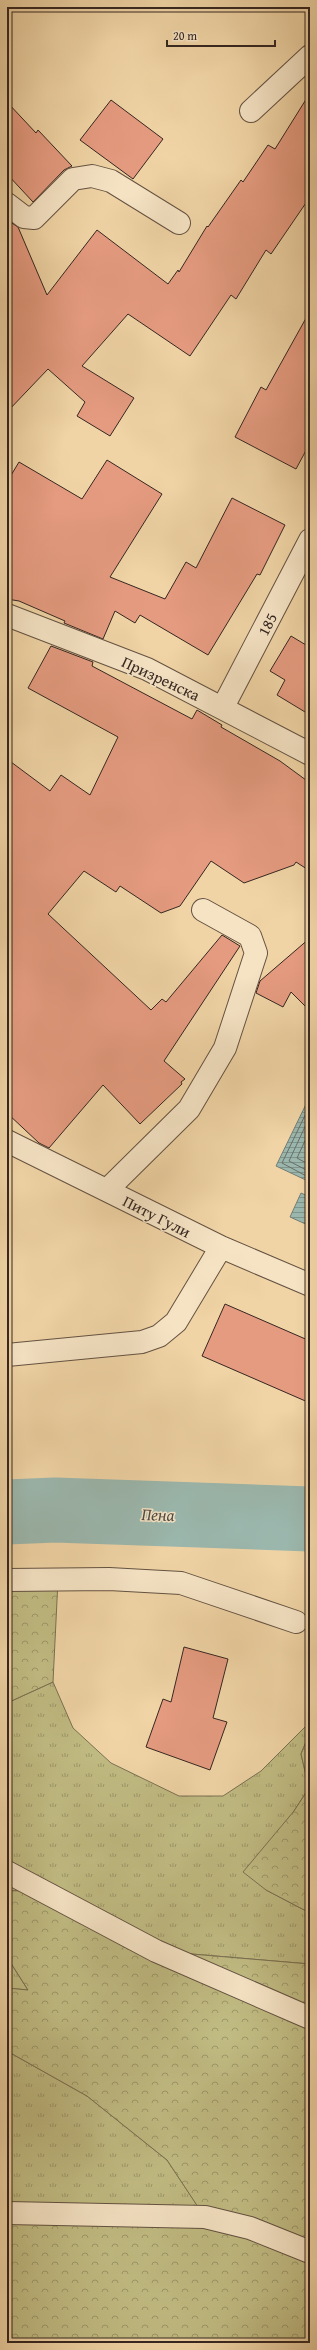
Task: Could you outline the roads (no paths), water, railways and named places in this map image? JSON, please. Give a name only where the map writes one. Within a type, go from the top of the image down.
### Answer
[{"type":"street","points":[[251,111],[310,56]]},
{"type":"street","points":[[7,204],[24,217],[34,218],[73,179],[92,176],[111,181],[179,223]]},
{"type":"street","name":"185","points":[[223,707],[310,540]]},
{"type":"street","name":"Призренска","points":[[7,615],[19,617],[147,669],[223,707],[310,754]]},
{"type":"street","points":[[107,1190],[189,1109],[225,1048],[256,953],[250,936],[203,910]]},
{"type":"street","name":"Питу Гули","points":[[7,1141],[221,1247],[310,1285]]},
{"type":"street","points":[[7,1355],[142,1342],[159,1336],[176,1322],[221,1247]]},
{"type":"street","points":[[7,1580],[109,1580],[181,1583],[296,1622]]},
{"type":"street","points":[[7,1872],[156,1951],[310,2018]]},
{"type":"street","points":[[7,2213],[168,2214],[205,2217],[250,2228],[310,2252]]},
{"type":"water","points":[[310,1096],[310,1182],[276,1166]]},
{"type":"water","points":[[301,1193],[310,1197],[310,1226],[290,1217]]},
{"type":"waterway","name":"Пена","points":[[7,1512],[55,1510],[310,1519]]}]
